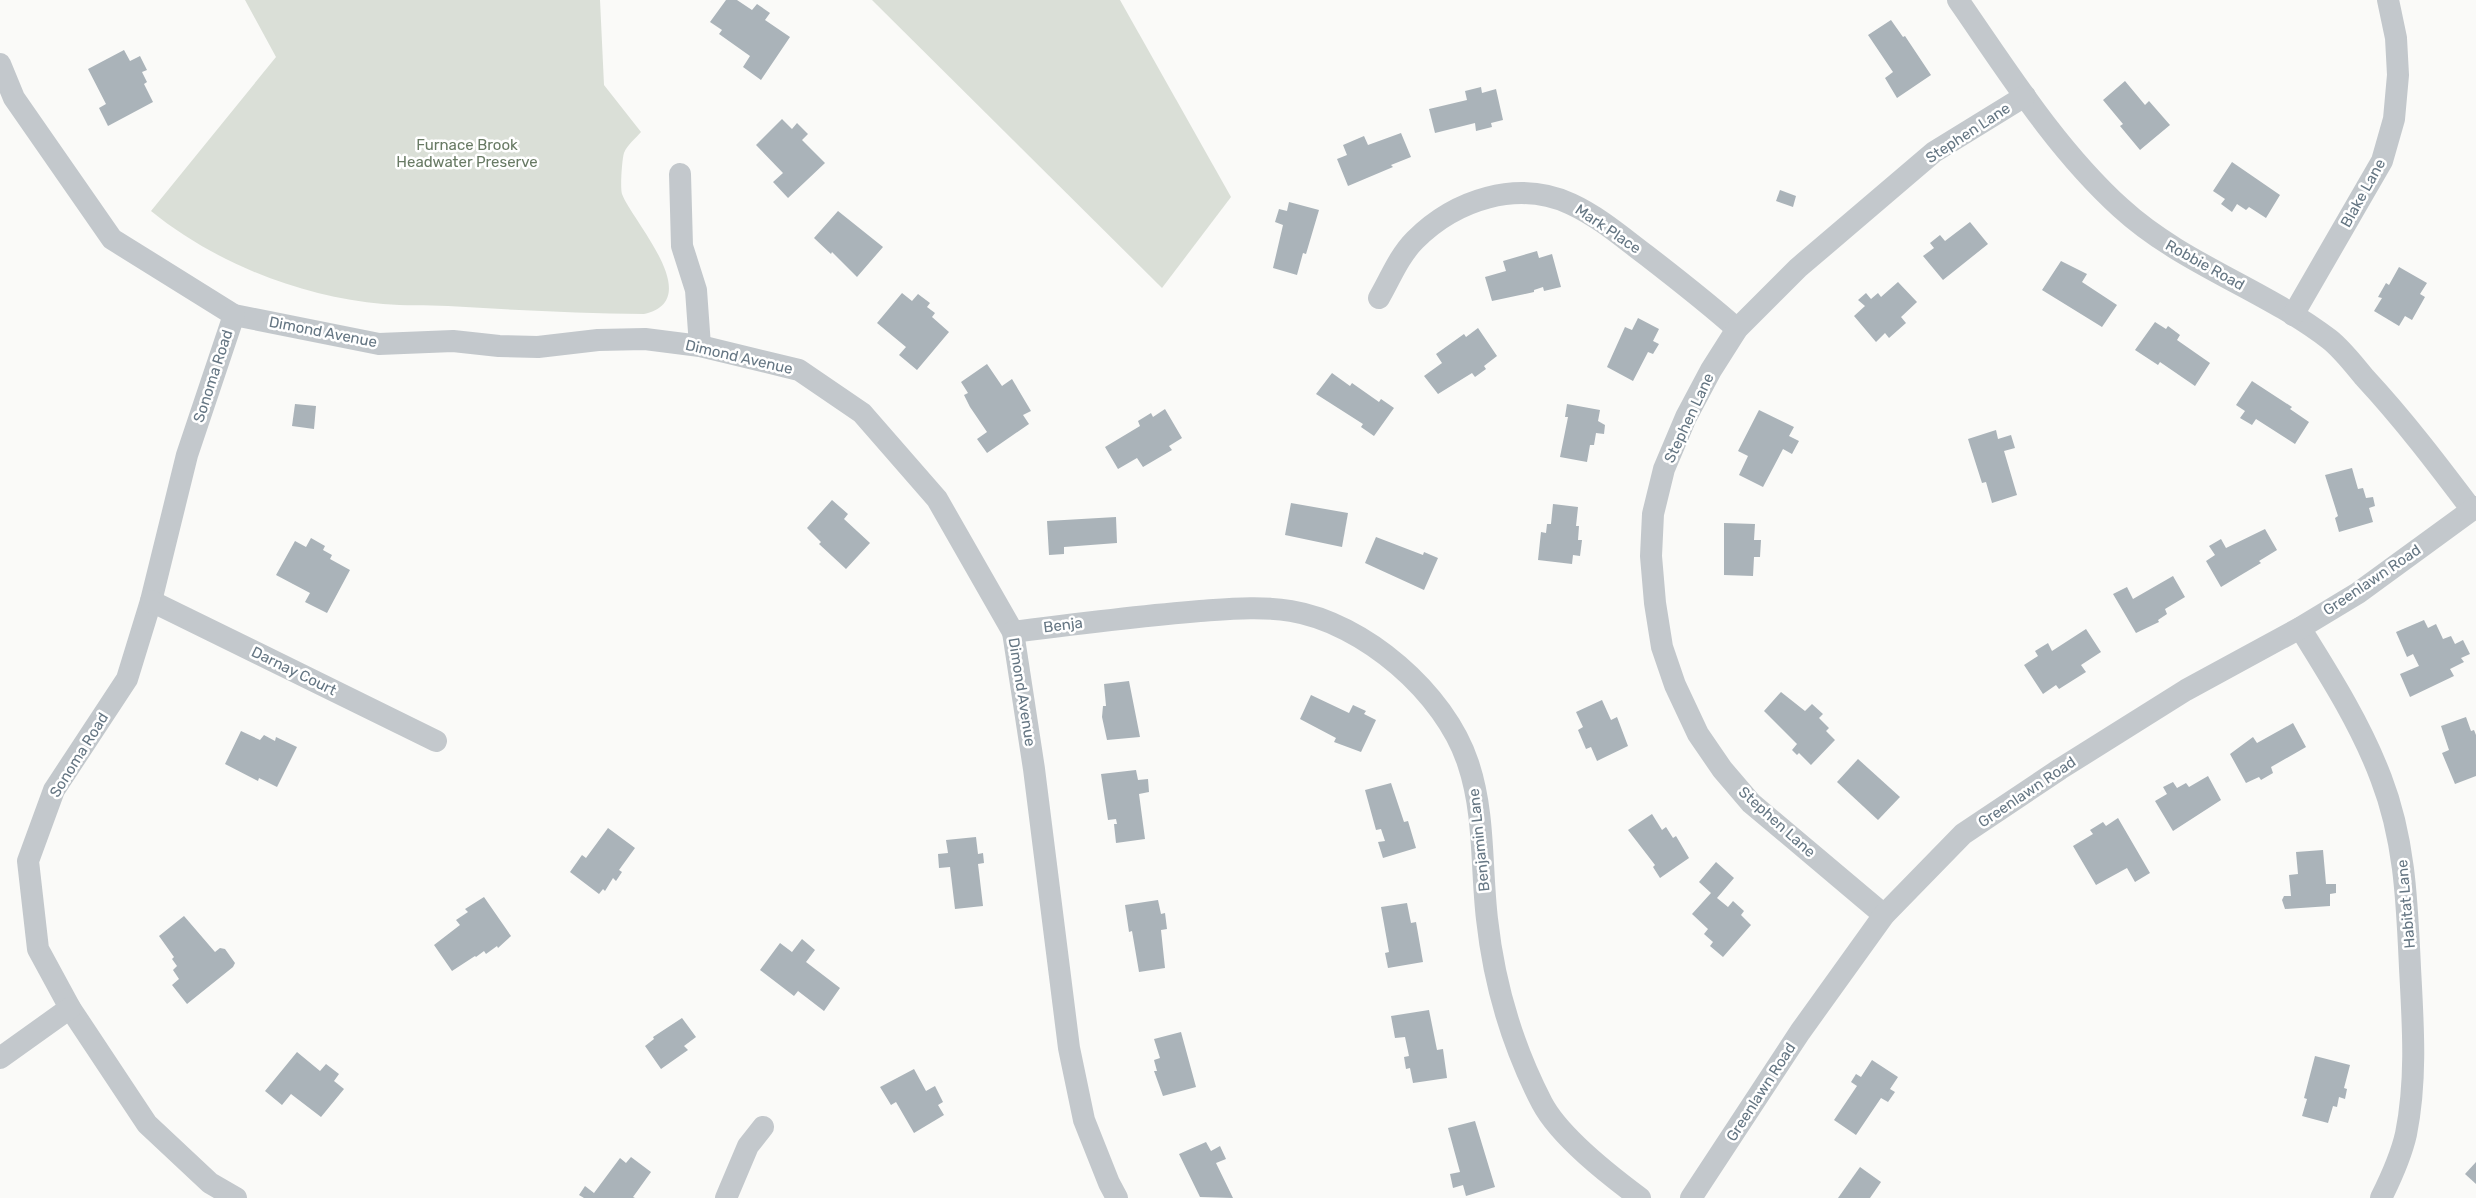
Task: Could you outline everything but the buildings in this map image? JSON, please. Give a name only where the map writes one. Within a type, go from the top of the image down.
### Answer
[{"type":"street","name":"Robbie Road","points":[[1958,0],[2025,96],[2082,171],[2121,208],[2157,238],[2293,315],[2330,340],[2403,419],[2474,509]]},
{"type":"street","name":"Blake Lane","points":[[2293,315],[2382,161],[2394,119],[2398,75],[2396,38],[2388,0]]},
{"type":"street","name":"Dimond Avenue","points":[[0,64],[14,98],[112,239],[234,315],[379,344],[453,342],[538,347],[598,340],[645,339],[700,346],[799,370],[862,413],[937,499],[1013,632],[1034,769],[1069,1048],[1084,1120],[1108,1184],[1117,1198]]},
{"type":"street","name":"Stephen Lane","points":[[1884,915],[1751,803],[1722,769],[1698,734],[1675,685],[1662,647],[1655,602],[1651,556],[1656,505],[1664,469],[1686,416],[1711,370],[1737,329],[1798,268],[1934,152],[2025,96]]},
{"type":"street","points":[[680,174],[682,246],[696,290],[700,346]]},
{"type":"street","name":"Mark Place","points":[[1379,298],[1401,259],[1415,241],[1443,217],[1471,202],[1499,195],[1534,194],[1570,204],[1606,224],[1703,299],[1737,329]]},
{"type":"street","name":"Sonoma Road","points":[[234,315],[187,454],[151,601],[127,679],[54,790],[28,862],[38,949],[70,1008],[147,1124],[210,1184],[236,1198]]},
{"type":"street","name":"Greenlawn Road","points":[[1691,1198],[1800,1032],[1884,915],[1964,834],[2060,769],[2186,690],[2300,628],[2358,593],[2474,509]]},
{"type":"street","name":"Darnay Court","points":[[151,601],[436,741]]},
{"type":"street","name":"Benjamin Lane","points":[[1112,619],[1249,608],[1290,611],[1329,621],[1359,635],[1385,653],[1429,697],[1451,729],[1468,762],[1477,798],[1487,921],[1496,975],[1512,1034],[1543,1105],[1560,1128],[1616,1180],[1640,1198]]},
{"type":"street","name":"Benja","points":[[1013,632],[1112,619]]},
{"type":"street","name":"Habitat Lane","points":[[2300,628],[2343,698],[2381,777],[2398,829],[2404,868],[2415,1052],[2411,1103],[2405,1137],[2381,1198]]},
{"type":"street","points":[[0,1058],[70,1008]]},
{"type":"street","points":[[726,1198],[748,1146],[763,1127]]},
{"type":"green space","name":"Furnace Brook Headwater Preserve","points":[[245,0],[600,0],[604,85],[641,132],[629,144],[624,153],[622,194],[650,240],[667,277],[669,293],[662,306],[644,314],[399,305],[352,300],[321,294],[260,274],[231,261],[176,230],[151,211],[276,57]]},
{"type":"green space","points":[[872,0],[1120,0],[1231,197],[1162,288]]}]
